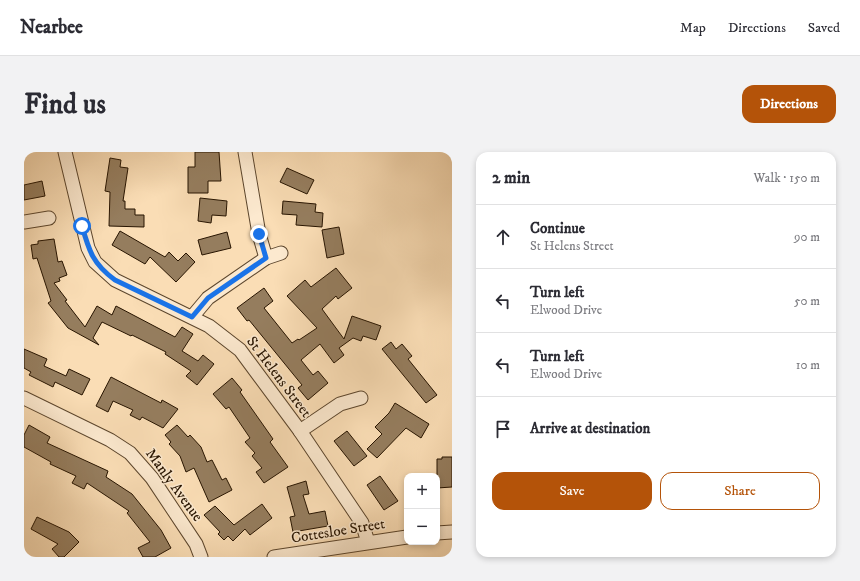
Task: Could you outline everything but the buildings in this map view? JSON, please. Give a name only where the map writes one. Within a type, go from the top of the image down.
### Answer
[{"type":"street","name":"St Helens Street","points":[[65,152],[88,248],[95,262],[115,280],[192,317],[220,333],[240,350],[300,431],[362,523],[368,542]]},
{"type":"street","points":[[245,152],[259,234],[266,258]]},
{"type":"street","points":[[24,222],[49,218]]},
{"type":"street","points":[[192,317],[208,298],[266,258],[281,253]]},
{"type":"street","name":"Manly Avenue","points":[[24,398],[110,440],[130,453],[152,478],[196,544],[201,557]]},
{"type":"street","points":[[300,431],[340,404],[361,398]]},
{"type":"street","points":[[440,533],[452,532]]},
{"type":"street","name":"Cottesloe Street","points":[[274,557],[404,537]]},
{"type":"route","points":[[82,226],[88,248],[95,262],[104,272],[130,288],[192,317],[208,298],[266,258],[259,234]]}]
